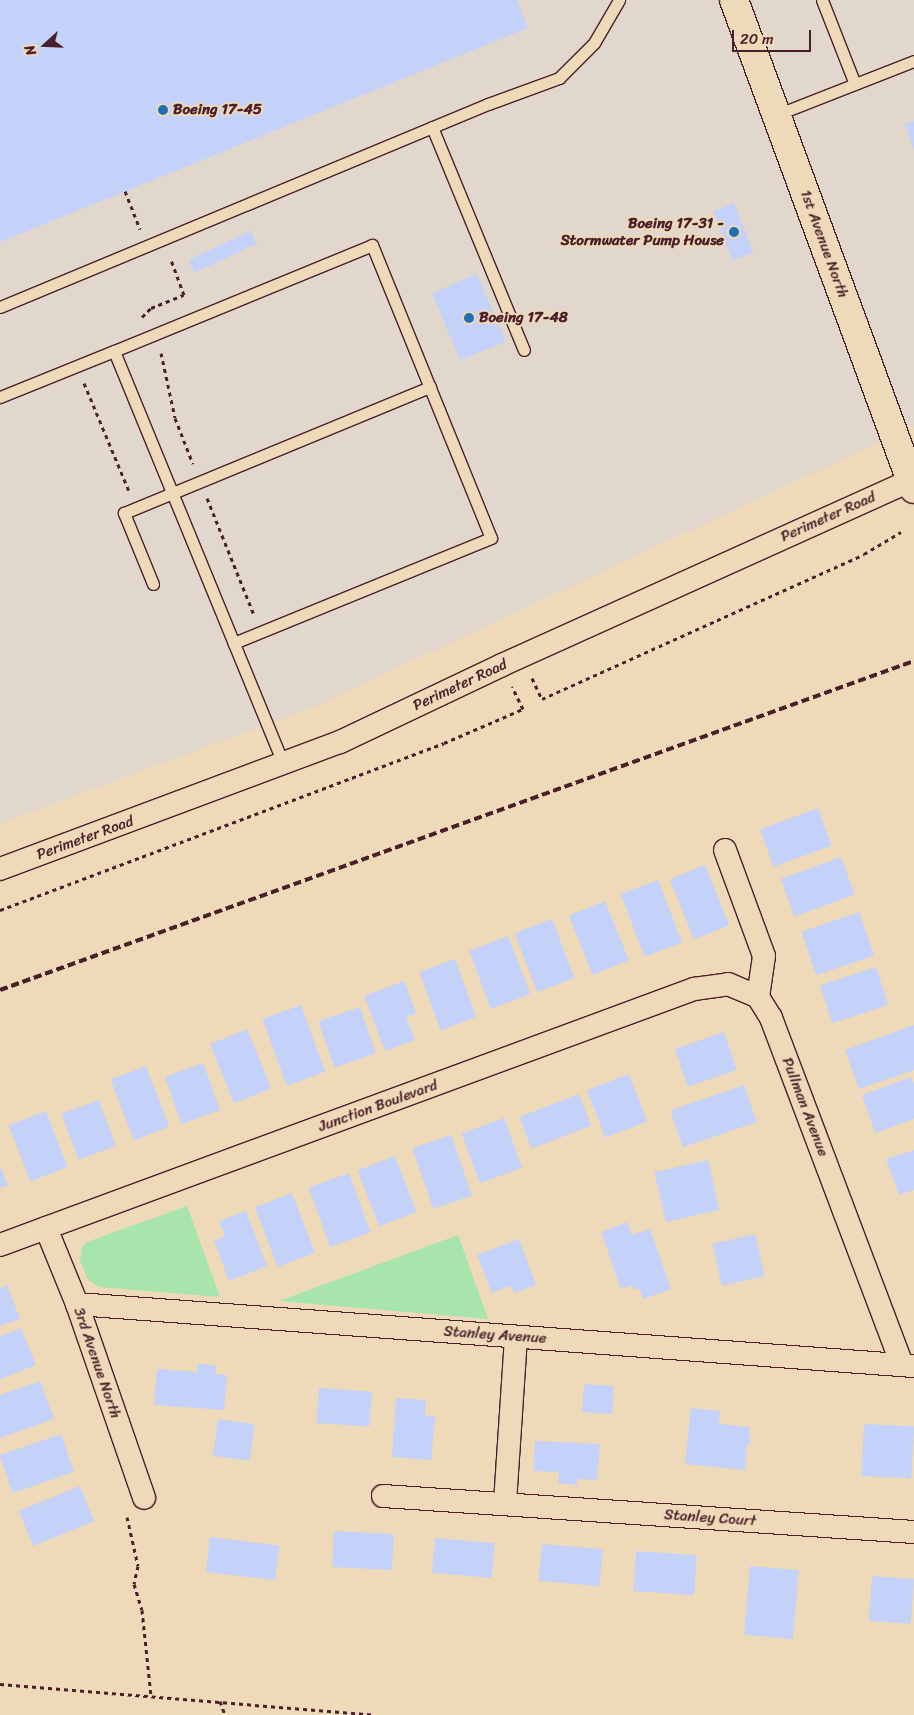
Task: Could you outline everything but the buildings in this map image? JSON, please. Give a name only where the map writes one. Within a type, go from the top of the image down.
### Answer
[{"type":"street","name":"1st Avenue North","points":[[734,0],[913,482]]},
{"type":"street","name":"Perimeter Road","points":[[0,869],[340,742],[502,665],[913,482]]},
{"type":"street","points":[[725,850],[764,956],[758,997]]},
{"type":"street","name":"Junction Boulevard","points":[[0,1245],[694,989],[728,984],[758,997]]},
{"type":"street","name":"Pullman Avenue","points":[[758,997],[771,1018],[908,1365]]},
{"type":"street","name":"3rd Avenue North","points":[[46,1228],[77,1304],[144,1498]]},
{"type":"street","name":"Stanley Avenue","points":[[77,1304],[908,1365]]},
{"type":"street","points":[[505,1503],[516,1337]]},
{"type":"street","name":"Stanley Court","points":[[383,1496],[914,1532]]},
{"type":"lane","points":[[0,306],[432,128],[559,78],[594,43],[619,0]]},
{"type":"lane","points":[[822,0],[854,84]]},
{"type":"lane","points":[[776,114],[914,61]]},
{"type":"lane","points":[[432,128],[524,350]]},
{"type":"lane","points":[[0,397],[372,245],[491,538],[234,643]]},
{"type":"lane","points":[[114,351],[283,764]]},
{"type":"lane","points":[[153,584],[124,513],[430,387]]},
{"type":"path","points":[[522,656],[542,699],[864,554],[901,532]]},
{"type":"path","points":[[0,910],[444,743],[523,709],[502,665]]},
{"type":"path","points":[[144,1498],[126,1512],[138,1566],[134,1584],[142,1610],[151,1695]]},
{"type":"path","points":[[0,1684],[375,1715]]},
{"type":"path","points":[[220,1701],[225,1715]]},
{"type":"shaded area","points":[[0,0],[914,0],[914,426],[316,706],[0,824]]},
{"type":"green space","points":[[187,1206],[220,1297],[99,1287],[88,1280],[80,1260],[82,1247],[87,1242]]},
{"type":"green space","points":[[458,1235],[488,1319],[279,1301]]},
{"type":"railway","points":[[0,990],[914,661]]},
{"type":"place","name":"Boeing 17-45","points":[[163,110]]},
{"type":"place","name":"Boeing 17-31 - Stormwater Pump House","points":[[734,232]]},
{"type":"place","name":"Boeing 17-48","points":[[469,318]]}]
